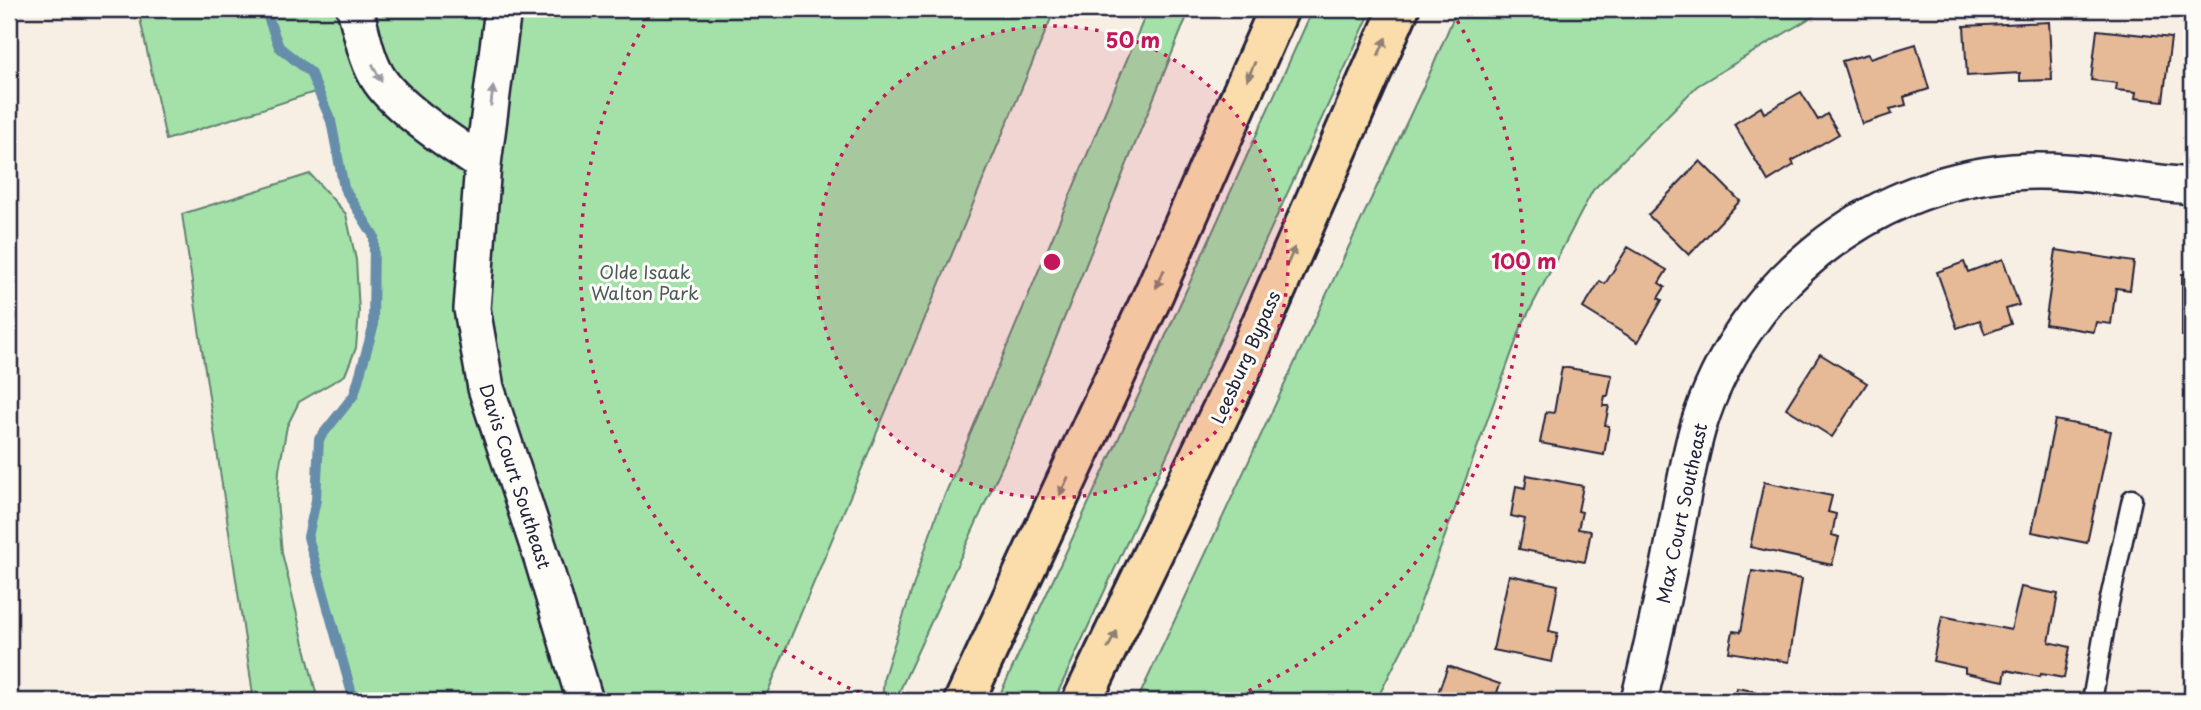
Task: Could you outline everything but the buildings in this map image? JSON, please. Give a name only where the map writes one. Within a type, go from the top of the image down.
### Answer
[{"type":"highway","points":[[964,701],[1154,293],[1279,9]]},
{"type":"highway","name":"Leesburg Bypass","points":[[1082,701],[1242,368],[1399,9]]},
{"type":"street","points":[[355,9],[369,57],[380,82],[431,128],[483,164]]},
{"type":"street","name":"Davis Court Southeast","points":[[503,9],[483,164],[472,309],[486,388],[542,558],[584,701]]},
{"type":"street","name":"Max Court Southeast","points":[[1639,701],[1698,426],[1716,379],[1741,335],[1770,295],[1811,254],[1854,223],[1905,198],[1959,180],[2013,172],[2068,171],[2192,186]]},
{"type":"lane","points":[[2092,701],[2109,603],[2132,499]]},
{"type":"green space","name":"Olde Isaak Walton Park","points":[[138,9],[1055,9],[764,701],[354,701],[308,537],[316,500],[319,439],[354,395],[373,328],[374,236],[344,188],[331,121],[318,91],[166,140]]},
{"type":"green space","points":[[1148,9],[1190,9],[1019,429],[895,701],[882,701],[884,677],[936,516]]},
{"type":"green space","points":[[1313,9],[1372,9],[1054,701],[997,701],[1154,362]]},
{"type":"green space","points":[[1457,9],[1825,9],[1697,86],[1593,190],[1522,325],[1407,640],[1376,701],[1137,701],[1433,66]]},
{"type":"green space","points":[[310,174],[346,214],[356,260],[359,312],[356,348],[345,375],[299,402],[287,426],[279,470],[277,501],[282,553],[318,701],[254,701],[182,214]]},
{"type":"waterway","points":[[265,9],[279,47],[310,72],[331,121],[344,188],[374,236],[373,328],[354,395],[319,439],[316,500],[308,537],[354,701]]}]
